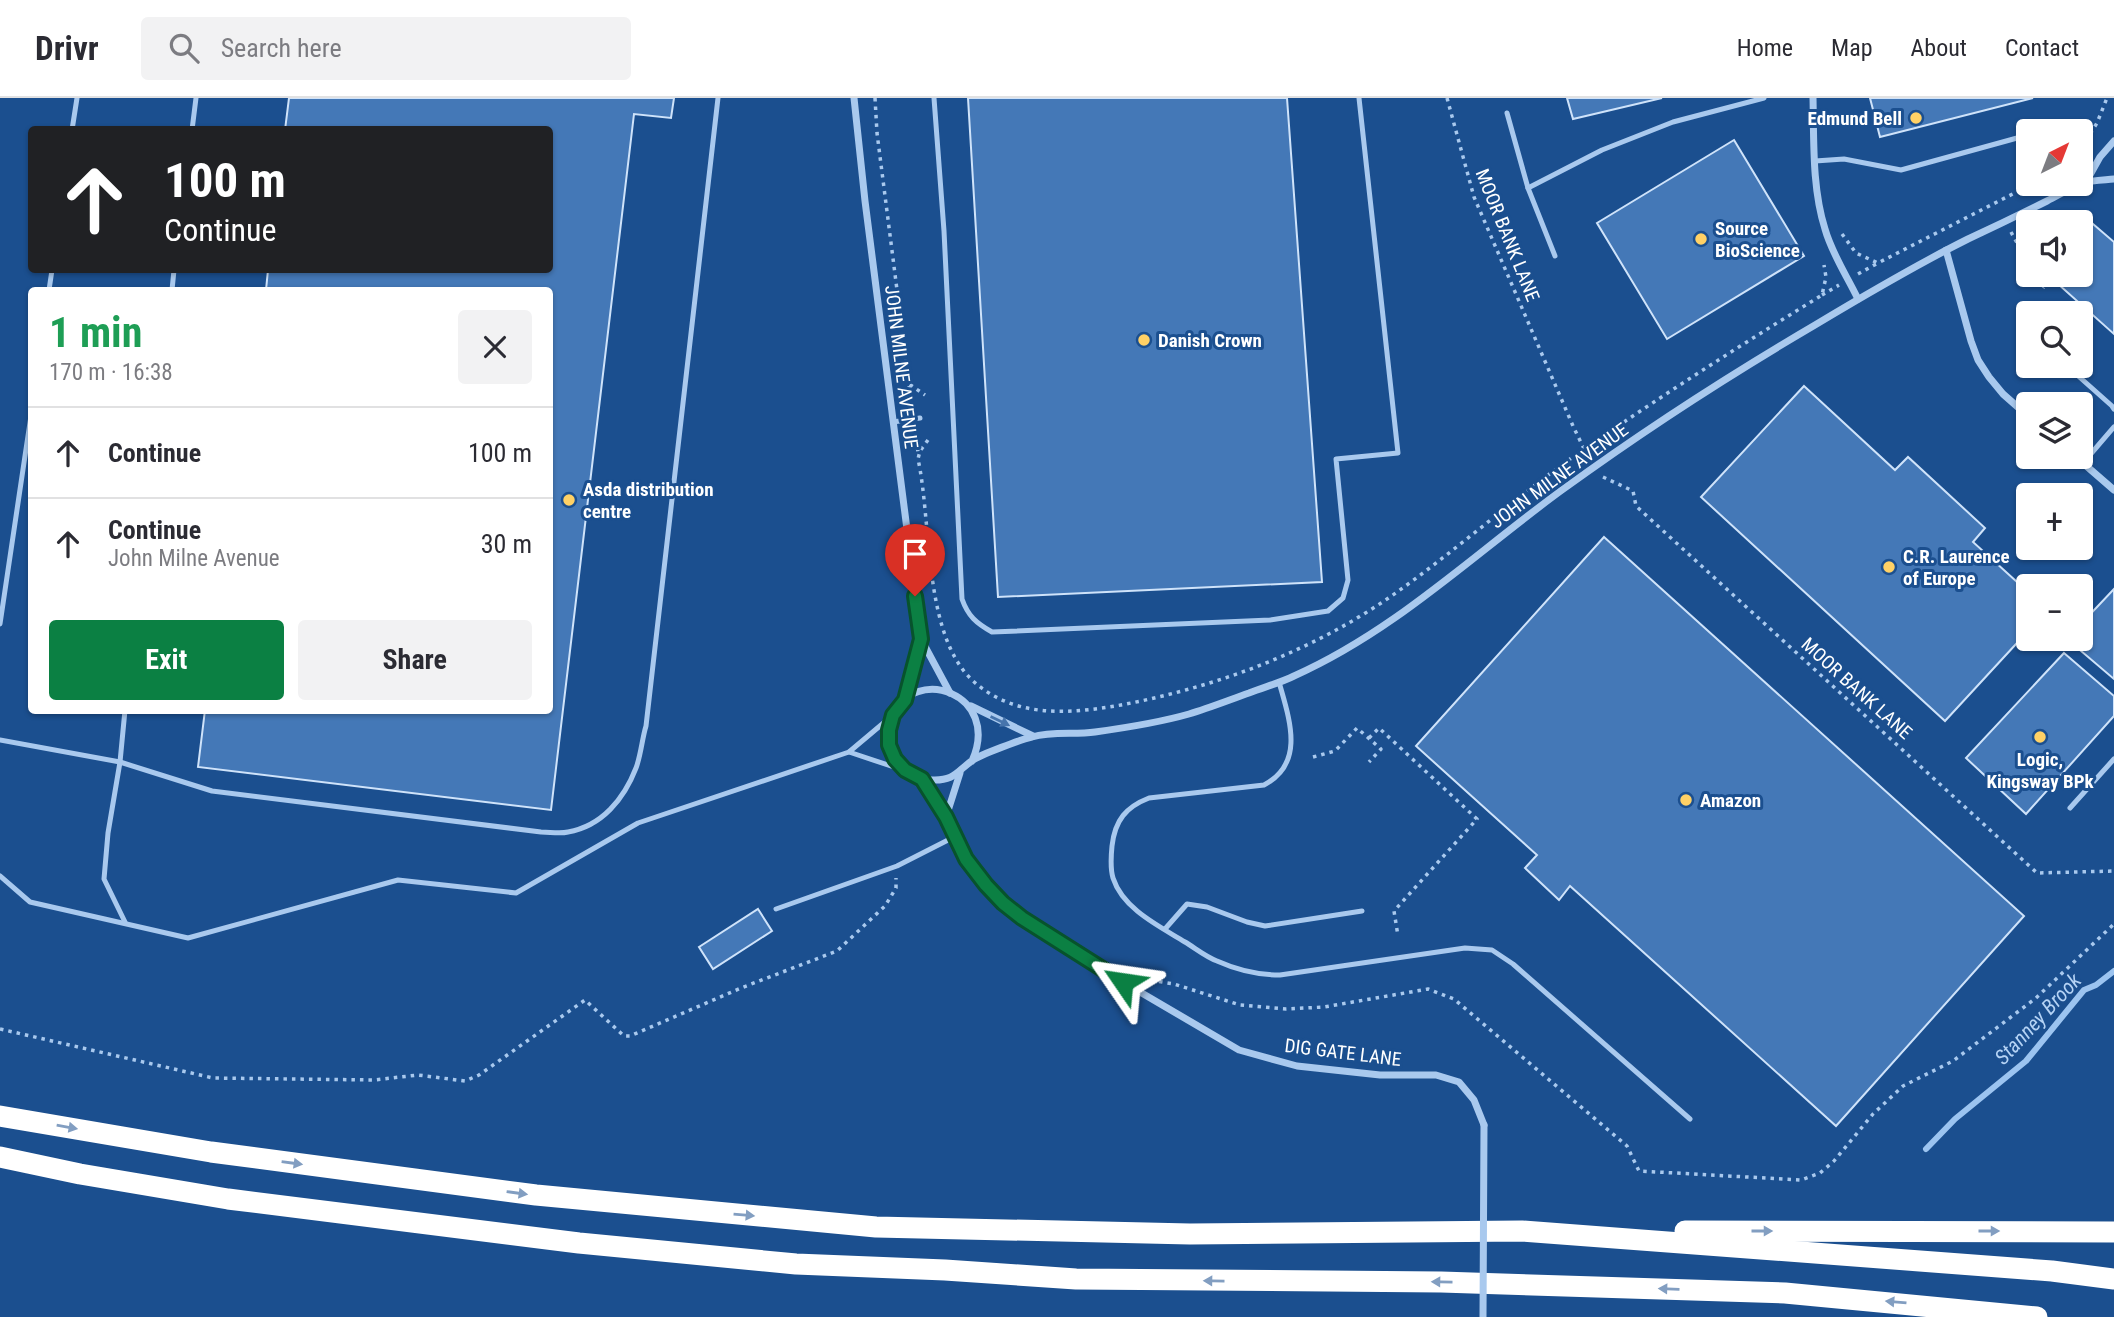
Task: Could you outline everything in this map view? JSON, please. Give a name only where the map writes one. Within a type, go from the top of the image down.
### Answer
[{"type":"highway","points":[[0,1116],[211,1152],[536,1195],[876,1227],[1190,1234],[1522,1231],[2114,1232]]},
{"type":"highway","points":[[0,1157],[80,1174],[242,1201],[579,1243],[796,1264],[1076,1279],[1441,1282],[1785,1293],[2037,1317]]},
{"type":"highway","points":[[1522,1231],[2052,1271],[2114,1279]]},
{"type":"street","name":"JOHN MILNE AVENUE","points":[[854,98],[921,639],[950,692]]},
{"type":"street","points":[[1813,98],[1818,198],[1826,233],[1858,299]]},
{"type":"street","points":[[2093,170],[2114,141]]},
{"type":"street","name":"JOHN MILNE AVENUE","points":[[2093,181],[2114,179]]},
{"type":"street","name":"JOHN MILNE AVENUE","points":[[972,761],[1033,736],[1093,733],[1186,715],[1293,677],[1360,641],[1447,581],[1559,492],[1744,367],[1947,250],[2057,196]]},
{"type":"street","points":[[1947,250],[1978,359],[1989,377],[2016,405]]},
{"type":"street","points":[[2090,469],[2114,490]]},
{"type":"street","name":"JOHN MILNE AVENUE","points":[[905,700],[921,639]]},
{"type":"street","points":[[926,690],[938,690],[950,692],[968,704],[976,717],[978,747],[972,761],[960,773],[948,779],[922,779],[905,770],[895,759],[889,745],[889,730],[893,715],[905,700],[926,690]]},
{"type":"street","name":"JOHN MILNE AVENUE","points":[[968,704],[1033,736]]},
{"type":"street","points":[[946,817],[960,773]]},
{"type":"street","name":"DIG GATE LANE","points":[[922,779],[946,817],[966,859],[1003,903],[1022,918],[1136,990],[1239,1051],[1297,1066],[1380,1075],[1436,1075],[1458,1082],[1474,1100],[1484,1125],[1483,1317]]},
{"type":"lane","points":[[73,126],[77,98]]},
{"type":"lane","points":[[192,126],[196,98]]},
{"type":"lane","points":[[0,740],[120,762],[212,791],[541,832],[566,833],[577,830],[608,813],[622,795],[636,768],[646,726],[718,98]]},
{"type":"lane","points":[[934,98],[944,231],[962,599],[967,613],[978,624],[992,632],[1270,620],[1328,611],[1343,598],[1348,580],[1336,459],[1398,453],[1359,98]]},
{"type":"lane","points":[[1528,188],[1602,150],[1673,122],[1764,98]]},
{"type":"lane","points":[[1507,113],[1528,188],[1555,256]]},
{"type":"lane","points":[[1815,161],[1844,159],[1901,170],[2016,138]]},
{"type":"lane","points":[[2080,378],[2114,410]]},
{"type":"lane","points":[[893,422],[920,418]]},
{"type":"lane","points":[[2093,451],[2114,427]]},
{"type":"lane","points":[[0,624],[28,435]]},
{"type":"lane","points":[[1279,682],[1293,744],[1284,768],[1264,785],[1149,798],[1134,804],[1120,818],[1113,838],[1113,877],[1123,895],[1139,912],[1215,961],[1259,975],[1280,975],[1465,948],[1492,950],[1513,964],[1690,1119]]},
{"type":"lane","points":[[125,714],[104,879],[125,923]]},
{"type":"lane","points":[[0,876],[30,902],[188,938],[398,880],[516,893],[638,823],[849,752],[893,715]]},
{"type":"lane","points":[[849,752],[905,770]]},
{"type":"lane","points":[[2070,808],[2114,759]]},
{"type":"lane","points":[[776,909],[897,866],[954,836]]},
{"type":"lane","points":[[1165,929],[1187,904],[1207,907],[1265,926],[1362,911]]},
{"type":"path","points":[[875,98],[878,144],[909,384],[925,395]]},
{"type":"path","name":"MOOR BANK LANE","points":[[1447,98],[1474,197],[1588,455]]},
{"type":"path","points":[[2093,129],[2107,98]]},
{"type":"path","points":[[1841,232],[1856,253],[1878,263],[2016,192]]},
{"type":"path","points":[[2011,232],[2016,241]]},
{"type":"path","points":[[1585,448],[1710,364],[1822,295],[1826,277],[1824,264]]},
{"type":"path","points":[[928,440],[918,459],[936,600],[942,626],[954,655],[966,673],[991,694],[1013,704]]},
{"type":"path","name":"MOOR BANK LANE","points":[[1603,477],[1633,491],[1636,506],[2037,873],[2114,871]]},
{"type":"path","points":[[1313,757],[1335,751],[1357,727],[1381,749],[1369,762]]},
{"type":"path","points":[[1369,738],[1379,728],[1477,819],[1394,911],[1398,936]]},
{"type":"path","points":[[0,1028],[213,1078],[374,1080],[418,1075],[465,1081],[479,1075],[586,1000],[624,1036],[630,1036],[741,988],[837,951],[885,906],[895,888],[897,866]]},
{"type":"path","points":[[1136,990],[1156,981],[1203,992],[1240,1005],[1286,1009],[1324,1007],[1428,989],[1454,999],[1628,1146],[1639,1171],[1801,1180],[1820,1173],[1873,1114],[1903,1086],[1953,1061],[2036,998],[2114,924]]},
{"type":"building","name":"Asda distribution centre","points":[[289,98],[674,98],[671,118],[634,114],[551,810],[198,767],[205,714],[553,714],[553,287],[266,287],[268,273],[553,273],[553,126],[286,126]]},
{"type":"building","name":"Danish Crown","points":[[968,98],[1287,98],[1322,582],[998,597]]},
{"type":"building","points":[[1567,98],[1662,98],[1573,119]]},
{"type":"building","name":"Edmund Bell","points":[[1870,98],[2033,98],[1880,137]]},
{"type":"building","name":"Source BioScience","points":[[1734,140],[1804,256],[1667,339],[1597,223]]},
{"type":"building","points":[[2093,224],[2114,242],[2114,334],[2093,315],[2093,301],[2077,301],[2061,287],[2093,287]]},
{"type":"building","name":"C.R. Laurence of Europe","points":[[1804,386],[1895,470],[1908,457],[1985,528],[1973,542],[2016,581],[2016,644],[1945,721],[1701,497]]},
{"type":"building","name":"Amazon","points":[[1604,537],[2024,916],[1836,1126],[1570,886],[1559,900],[1525,868],[1537,855],[1416,746]]},
{"type":"building","points":[[2114,589],[2114,679],[2081,651],[2093,651],[2093,611]]},
{"type":"building","name":"Logic, Kingsway BPk","points":[[2064,653],[2114,696],[2114,716],[2026,814],[1966,758]]},
{"type":"building","points":[[758,909],[772,931],[713,969],[699,947]]},
{"type":"waterway","name":"Stanney Brook","points":[[1926,1149],[1955,1119],[2026,1061],[2084,990],[2096,985],[2114,971]]},
{"type":"place","name":"Edmund Bell","points":[[1916,118]]},
{"type":"place","name":"Source BioScience","points":[[1701,239]]},
{"type":"place","name":"Danish Crown","points":[[1144,340]]},
{"type":"place","name":"Asda distribution centre","points":[[569,500]]},
{"type":"place","name":"C.R. Laurence of Europe","points":[[1889,567]]},
{"type":"place","name":"Logic, Kingsway BPk","points":[[2040,737]]},
{"type":"place","name":"Amazon","points":[[1686,800]]},
{"type":"route","points":[[915,596],[921,639],[905,700],[893,715],[889,730],[889,745],[895,759],[913,776],[922,779],[946,817],[966,859],[1003,903],[1123,982]]}]
